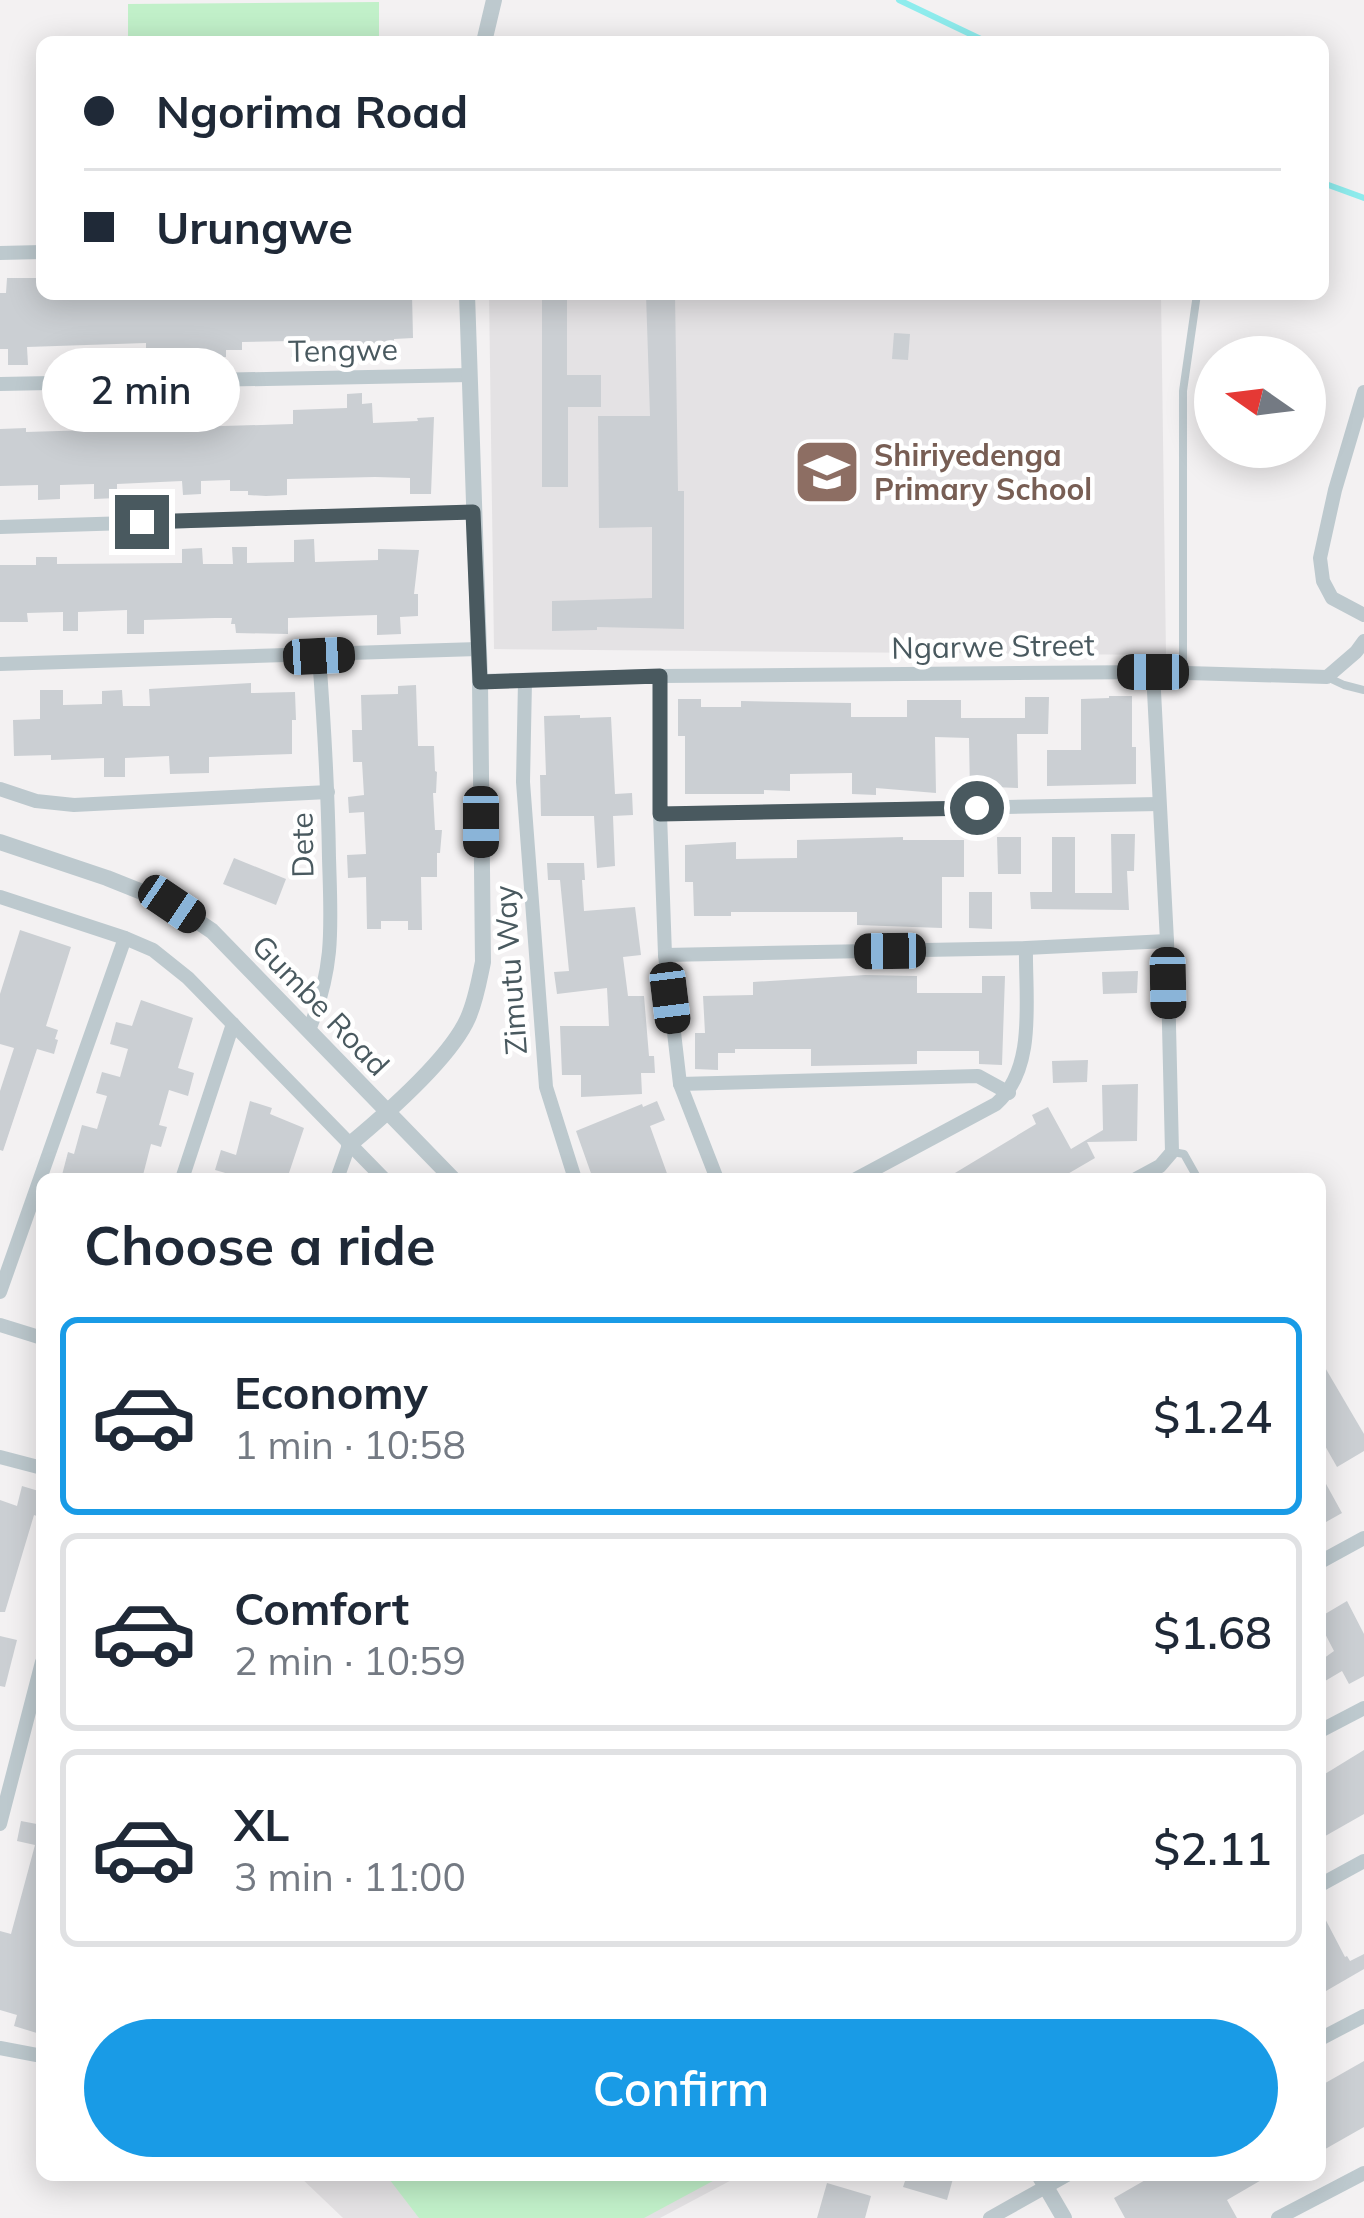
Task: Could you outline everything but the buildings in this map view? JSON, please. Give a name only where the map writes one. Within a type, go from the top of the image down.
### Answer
[{"type":"street","points":[[485,36],[494,0]]},
{"type":"street","points":[[0,253],[36,253]]},
{"type":"street","points":[[339,1173],[350,1144],[388,1113],[457,1040],[478,990],[483,962],[480,682],[467,300]]},
{"type":"street","name":"Tengwe","points":[[0,384],[470,375]]},
{"type":"street","points":[[1364,392],[1320,558],[1323,581],[1333,598],[1364,615]]},
{"type":"street","points":[[0,527],[473,512]]},
{"type":"street","points":[[1327,677],[1364,641]]},
{"type":"street","points":[[0,664],[478,649]]},
{"type":"street","name":"Dete","points":[[309,1030],[323,995],[331,941],[319,656]]},
{"type":"street","points":[[1147,1173],[1172,1152],[1153,672]]},
{"type":"street","name":"Ngarwe Street","points":[[480,682],[1153,672],[1327,677]]},
{"type":"street","points":[[660,676],[665,955],[680,1084],[715,1173]]},
{"type":"street","name":"Zimutu Way","points":[[525,681],[523,782],[546,1087],[573,1173]]},
{"type":"street","points":[[0,789],[36,801],[74,805],[328,792]]},
{"type":"street","points":[[660,814],[1159,804]]},
{"type":"street","name":"Gumbe Road","points":[[0,842],[172,904],[212,931],[447,1173]]},
{"type":"street","points":[[0,897],[153,950],[188,977],[378,1173]]},
{"type":"street","points":[[42,1173],[124,938]]},
{"type":"street","points":[[665,955],[1167,941]]},
{"type":"street","points":[[867,1173],[1009,1094],[1019,1075],[1024,1040],[1026,948]]},
{"type":"street","points":[[184,1173],[233,1024]]},
{"type":"street","points":[[680,1084],[978,1076],[1009,1094]]},
{"type":"street","points":[[0,1292],[36,1189]]},
{"type":"street","points":[[0,1325],[36,1337]]},
{"type":"street","points":[[0,1457],[36,1466]]},
{"type":"street","points":[[1326,1559],[1364,1538]]},
{"type":"street","points":[[0,1824],[36,1685]]},
{"type":"street","points":[[1326,1729],[1364,1708]]},
{"type":"street","points":[[1326,1882],[1364,1861]]},
{"type":"street","points":[[1326,2036],[1364,2016]]},
{"type":"street","points":[[0,2048],[36,2055]]},
{"type":"street","points":[[1278,2218],[1364,2173]]},
{"type":"street","points":[[990,2218],[1042,2181],[1064,2218]]},
{"type":"lane","points":[[1183,673],[1184,391],[1196,300]]},
{"type":"lane","points":[[1327,677],[1364,690]]},
{"type":"lane","points":[[1172,1152],[1184,1154],[1195,1173]]},
{"type":"shaded area","name":"Shiriyedenga Primary School","points":[[489,300],[1161,300],[1166,655],[494,649]]},
{"type":"shaded area","points":[[304,2181],[730,2181],[660,2218],[343,2218]]},
{"type":"green space","points":[[379,2],[379,36],[128,36],[128,4]]},
{"type":"green space","points":[[391,2181],[713,2181],[644,2218],[419,2218]]},
{"type":"waterway","points":[[899,0],[974,36]]},
{"type":"waterway","points":[[1329,185],[1364,198]]},
{"type":"place","name":"Shiriyedenga Primary School","points":[[827,472]]},
{"type":"route","points":[[142,522],[473,512],[480,682],[660,676],[660,814],[977,808]]}]
